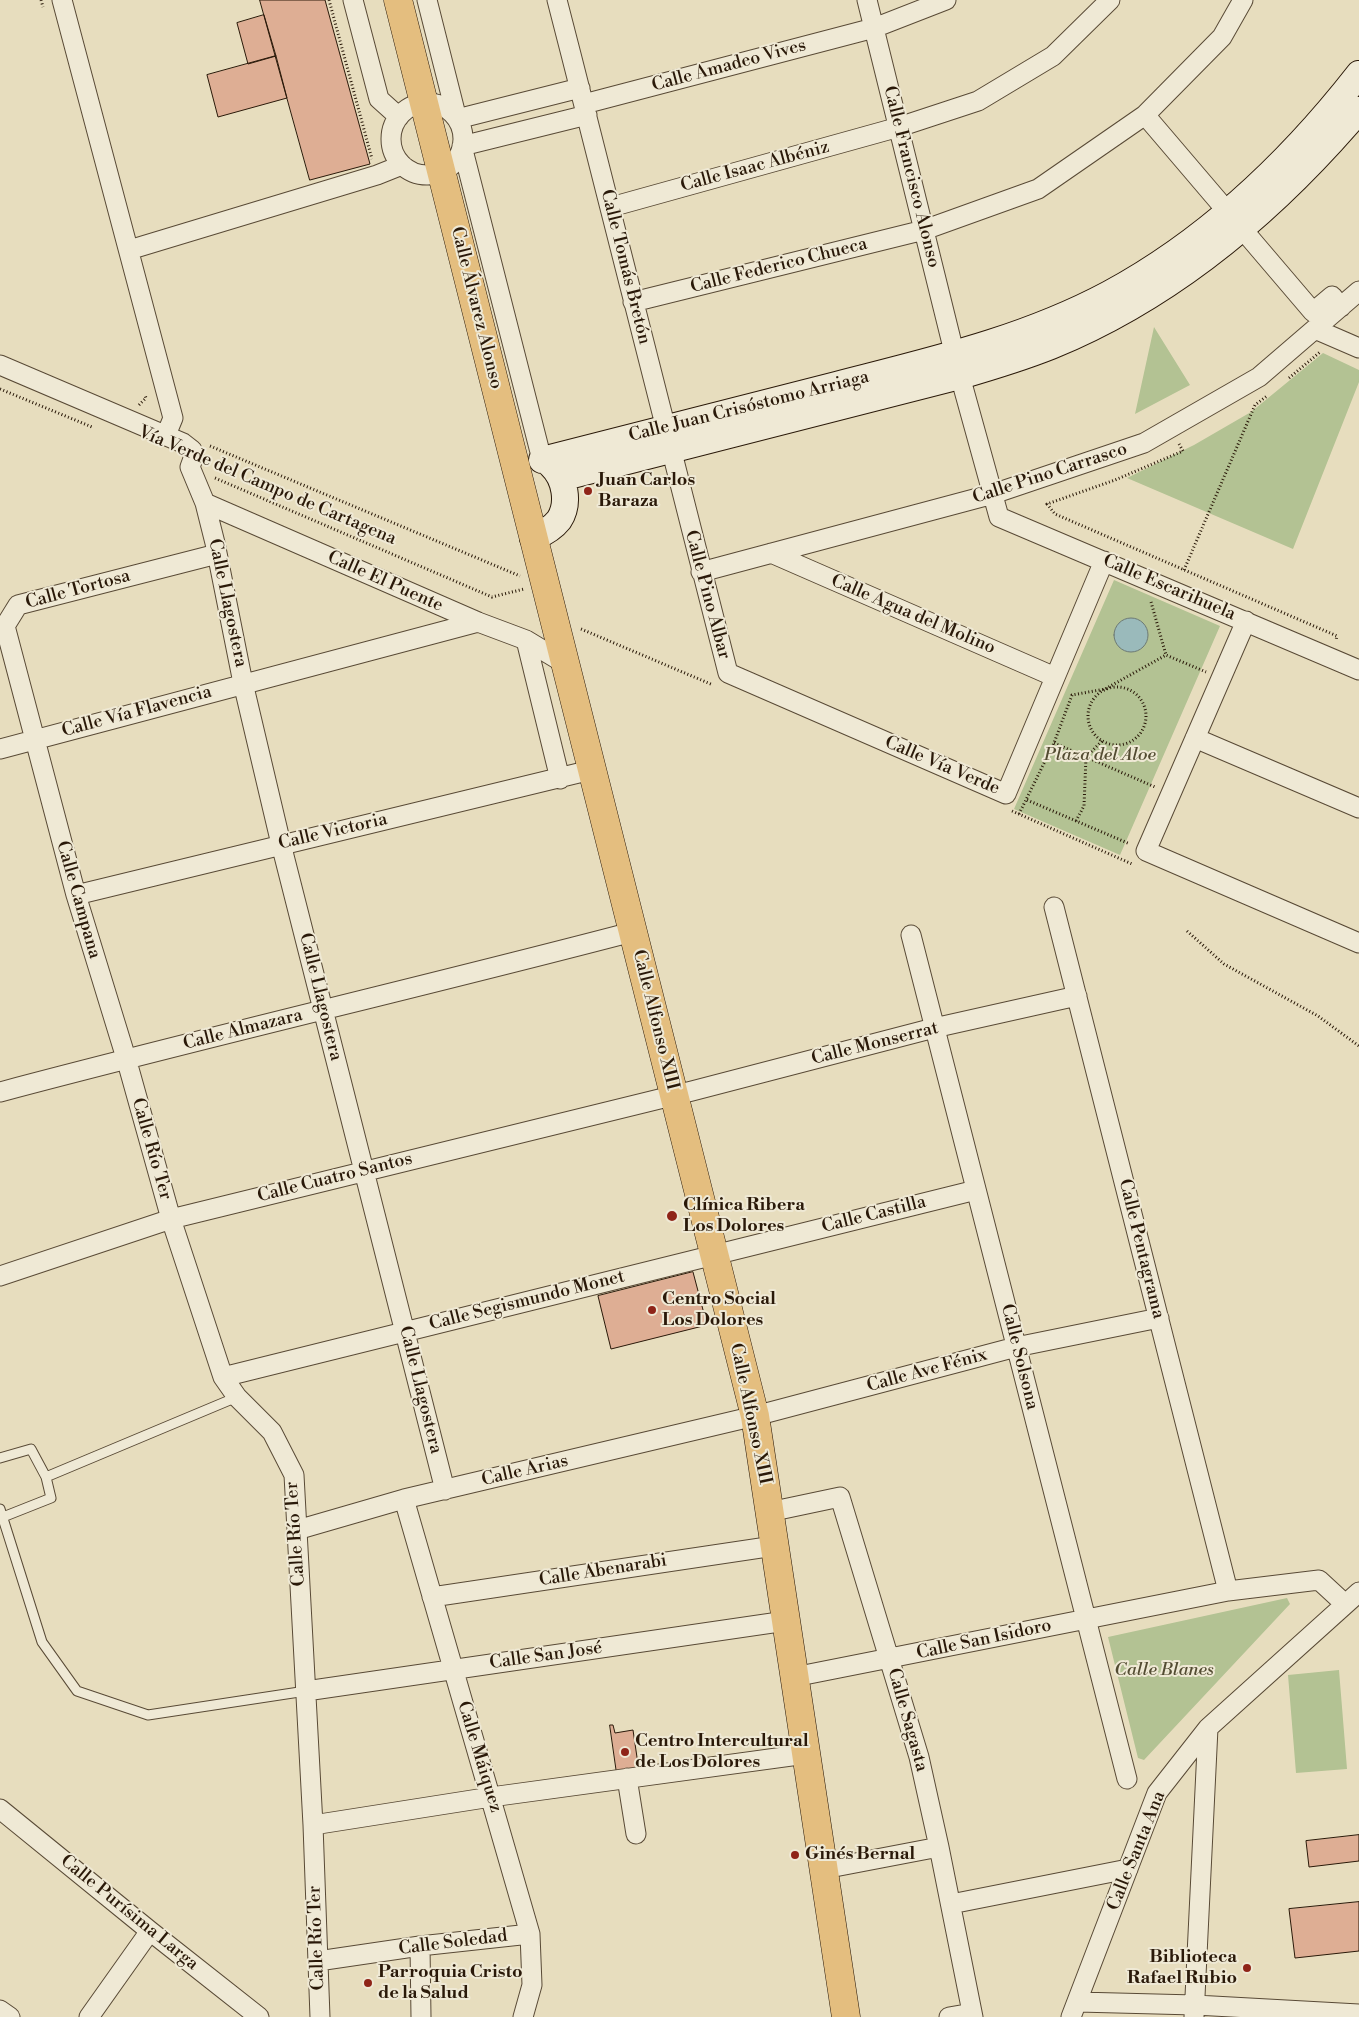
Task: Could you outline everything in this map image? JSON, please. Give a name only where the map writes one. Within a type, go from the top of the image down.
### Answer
[{"type":"main road","name":"Calle Álvarez Alonso","points":[[398,0],[552,617]]},
{"type":"main road","name":"Calle Alfonso XIII","points":[[552,617],[755,1416],[846,2017]]},
{"type":"street","points":[[0,365],[166,435],[173,418],[62,0]]},
{"type":"street","points":[[352,0],[379,99],[399,117]]},
{"type":"street","points":[[427,0],[457,119]]},
{"type":"street","name":"Calle Tomás Bretón","points":[[558,0],[611,207],[667,440]]},
{"type":"street","name":"Calle Francisco Alonso","points":[[867,0],[958,365],[993,494]]},
{"type":"street","name":"Calle Amadeo Vives","points":[[584,103],[874,28],[946,0]]},
{"type":"street","name":"Calle Isaac Albéniz","points":[[611,207],[899,128],[978,101],[1053,56],[1110,0]]},
{"type":"street","name":"Calle Federico Chueca","points":[[634,302],[924,230],[1038,189],[1145,115],[1222,37],[1243,0]]},
{"type":"street","points":[[1234,220],[1359,74]]},
{"type":"street","points":[[457,119],[443,106],[424,103],[412,106],[399,117],[391,134],[393,151],[402,165],[411,171],[422,174],[442,172],[452,164],[462,146],[584,103]]},
{"type":"street","points":[[457,119],[584,103]]},
{"type":"street","points":[[1234,220],[1301,174],[1359,110]]},
{"type":"street","points":[[1145,115],[1313,312],[1332,296],[1341,307]]},
{"type":"street","name":"Calle Álvarez Alonso","points":[[457,119],[461,128],[462,146],[542,460]]},
{"type":"street","points":[[129,250],[377,175],[402,165]]},
{"type":"street","name":"Calle Juan Crisóstomo Arriaga","points":[[561,478],[667,440],[958,365],[1110,293],[1176,252],[1234,220]]},
{"type":"street","name":"Calle Pino Carrasco","points":[[701,572],[993,494],[1144,443],[1259,377],[1359,291]]},
{"type":"street","points":[[1315,329],[1359,348]]},
{"type":"street","name":"Calle Llagostera","points":[[166,435],[183,443],[192,450],[194,456],[190,467],[205,503],[243,683],[281,844],[366,1171],[445,1490]]},
{"type":"street","name":"Calle Juan Crisóstomo Arriaga","points":[[542,460],[667,440]]},
{"type":"street","name":"Calle Pino Albar","points":[[667,440],[728,673]]},
{"type":"street","points":[[513,457],[529,456],[542,460],[552,466],[561,478],[565,496],[562,513],[552,527],[533,538]]},
{"type":"street","name":"Calle Escarihuela","points":[[993,494],[999,517],[1359,670]]},
{"type":"street","name":"Calle El Puente","points":[[205,503],[478,622],[526,640],[564,663]]},
{"type":"street","name":"Calle Agua del Molino","points":[[771,553],[1056,677]]},
{"type":"street","name":"Calle Tortosa","points":[[34,741],[6,626],[18,605],[217,554]]},
{"type":"street","name":"Calle Vía Verde","points":[[728,673],[1006,794],[1104,560]]},
{"type":"street","points":[[1246,621],[1210,674],[1195,738],[1163,791],[1146,851],[1359,943]]},
{"type":"street","name":"Calle Vía Flavencia","points":[[0,749],[478,622]]},
{"type":"street","points":[[526,640],[560,779]]},
{"type":"street","points":[[1195,738],[1359,808]]},
{"type":"street","name":"Calle Campana","points":[[34,741],[76,895],[126,1058]]},
{"type":"street","name":"Calle Victoria","points":[[76,895],[591,770]]},
{"type":"street","name":"Calle Pentagrama","points":[[1054,907],[1228,1591]]},
{"type":"street","name":"Calle Almazara","points":[[0,1092],[126,1058],[323,1011],[632,932]]},
{"type":"street","name":"Calle Solsona","points":[[911,935],[1126,1779]]},
{"type":"street","name":"Calle Monserrat","points":[[674,1095],[934,1028],[1077,996]]},
{"type":"street","name":"Calle Río Ter","points":[[126,1058],[171,1219],[223,1377],[237,1397],[272,1432],[294,1475],[313,1825],[320,2017]]},
{"type":"street","name":"Calle Cuatro Santos","points":[[0,1276],[171,1219],[674,1095]]},
{"type":"street","name":"Calle Castilla","points":[[714,1254],[976,1190]]},
{"type":"street","name":"Calle Segismundo Monet","points":[[223,1377],[714,1254]]},
{"type":"street","name":"Calle Ave Fénix","points":[[755,1416],[1016,1347],[1159,1318]]},
{"type":"street","name":"Calle Arias","points":[[297,1530],[404,1499],[755,1416]]},
{"type":"street","name":"Calle Sagasta","points":[[769,1512],[840,1497],[919,1757],[951,1904],[972,2015]]},
{"type":"street","name":"Calle Máiquez","points":[[404,1499],[530,1934],[532,1985],[523,2017]]},
{"type":"street","name":"Calle Abenarabi","points":[[432,1597],[774,1546]]},
{"type":"street","points":[[1085,1618],[1228,1591],[1319,1580],[1352,1598]]},
{"type":"street","name":"Calle Santa Ana","points":[[1074,2009],[1157,1794],[1208,1728],[1352,1598]]},
{"type":"street","name":"Calle San Isidoro","points":[[794,1677],[1085,1618]]},
{"type":"street","name":"Calle San José","points":[[306,1691],[786,1621]]},
{"type":"street","points":[[1195,2011],[1208,1728]]},
{"type":"street","points":[[313,1825],[491,1797],[806,1754]]},
{"type":"street","points":[[627,1778],[636,1834]]},
{"type":"street","name":"Calle Purísima Larga","points":[[0,1809],[259,2017]]},
{"type":"street","points":[[824,1869],[939,1847]]},
{"type":"street","points":[[951,1904],[1128,1869]]},
{"type":"street","points":[[90,2017],[150,1931]]},
{"type":"street","name":"Calle Soledad","points":[[318,1961],[420,1946],[530,1934]]},
{"type":"street","points":[[420,1946],[421,2017]]},
{"type":"street","points":[[1074,2009],[1359,2014]]},
{"type":"street","points":[[0,2010],[10,2017]]},
{"type":"street","points":[[949,2017],[972,2015]]},
{"type":"lane","points":[[46,1477],[237,1397]]},
{"type":"lane","points":[[0,1458],[32,1450],[46,1477],[51,1498],[1,1513],[42,1642],[77,1691],[148,1716],[306,1691]]},
{"type":"path","points":[[329,0],[375,167]]},
{"type":"path","points":[[1284,382],[1313,360],[1323,349]]},
{"type":"path","points":[[0,389],[100,430]]},
{"type":"path","points":[[1175,591],[1255,405],[1270,394]]},
{"type":"path","points":[[137,406],[146,398]]},
{"type":"path","points":[[1170,428],[1183,451],[1115,480],[1047,504],[1056,514],[1337,636],[1328,657]]},
{"type":"path","points":[[207,446],[521,577]]},
{"type":"path","name":"Vía Verde del Campo de Cartagena","points":[[190,467],[492,597],[524,588]]},
{"type":"path","points":[[1153,598],[1151,603],[1166,655]]},
{"type":"path","points":[[1166,655],[1210,674]]},
{"type":"path","points":[[1019,814],[1054,743],[1072,695],[1105,689],[1115,686],[1125,687],[1134,692],[1141,699],[1146,711],[1146,721],[1142,732],[1134,740],[1119,745],[1102,741],[1091,730],[1088,721],[1088,710],[1096,695],[1105,689],[1166,655]]},
{"type":"path","points":[[1076,822],[1084,806],[1086,757],[1102,741]]},
{"type":"path","points":[[1054,743],[1163,791]]},
{"type":"path","points":[[1159,778],[1163,791]]},
{"type":"path","points":[[1151,795],[1163,791]]},
{"type":"path","points":[[1027,800],[1131,845],[1134,836]]},
{"type":"path","points":[[1187,932],[1224,964],[1318,1016],[1359,1046]]},
{"type":"green space","points":[[1154,327],[1190,385],[1135,414]]},
{"type":"green space","points":[[1323,353],[1359,370],[1359,382],[1293,549],[1127,478],[1194,445],[1251,412]]},
{"type":"green space","name":"Plaza del Aloe","points":[[1114,580],[1220,626],[1120,855],[1014,809]]},
{"type":"green space","name":"Calle Blanes","points":[[1287,1598],[1290,1604],[1144,1760],[1138,1758],[1108,1637]]},
{"type":"green space","points":[[1339,1670],[1347,1769],[1296,1773],[1288,1675]]},
{"type":"water","points":[[1131,618],[1143,623],[1148,635],[1143,647],[1131,652],[1119,647],[1114,635],[1119,623]]},
{"type":"building","points":[[260,0],[325,0],[370,164],[310,180]]},
{"type":"building","points":[[264,15],[276,56],[248,64],[237,23]]},
{"type":"building","points":[[276,56],[287,98],[218,117],[207,75]]},
{"type":"building","name":"Centro Social Los Dolores","points":[[693,1272],[707,1325],[611,1349],[598,1296]]},
{"type":"building","name":"Centro Intercultural de Los Dolores","points":[[610,1725],[613,1725],[615,1733],[633,1730],[639,1771],[617,1774]]},
{"type":"building","points":[[1359,1835],[1359,1861],[1309,1867],[1306,1841]]},
{"type":"building","points":[[1359,1902],[1359,1951],[1295,1958],[1289,1909]]},
{"type":"place","name":"Juan Carlos Baraza","points":[[588,491]]},
{"type":"place","name":"Clínica Ribera Los Dolores","points":[[672,1216]]},
{"type":"place","name":"Centro Social Los Dolores","points":[[652,1310]]},
{"type":"place","name":"Centro Intercultural de Los Dolores","points":[[625,1752]]},
{"type":"place","name":"Ginés Bernal","points":[[795,1855]]},
{"type":"place","name":"Biblioteca Rafael Rubio","points":[[1247,1968]]},
{"type":"place","name":"Parroquia Cristo de la Salud","points":[[368,1983]]}]
